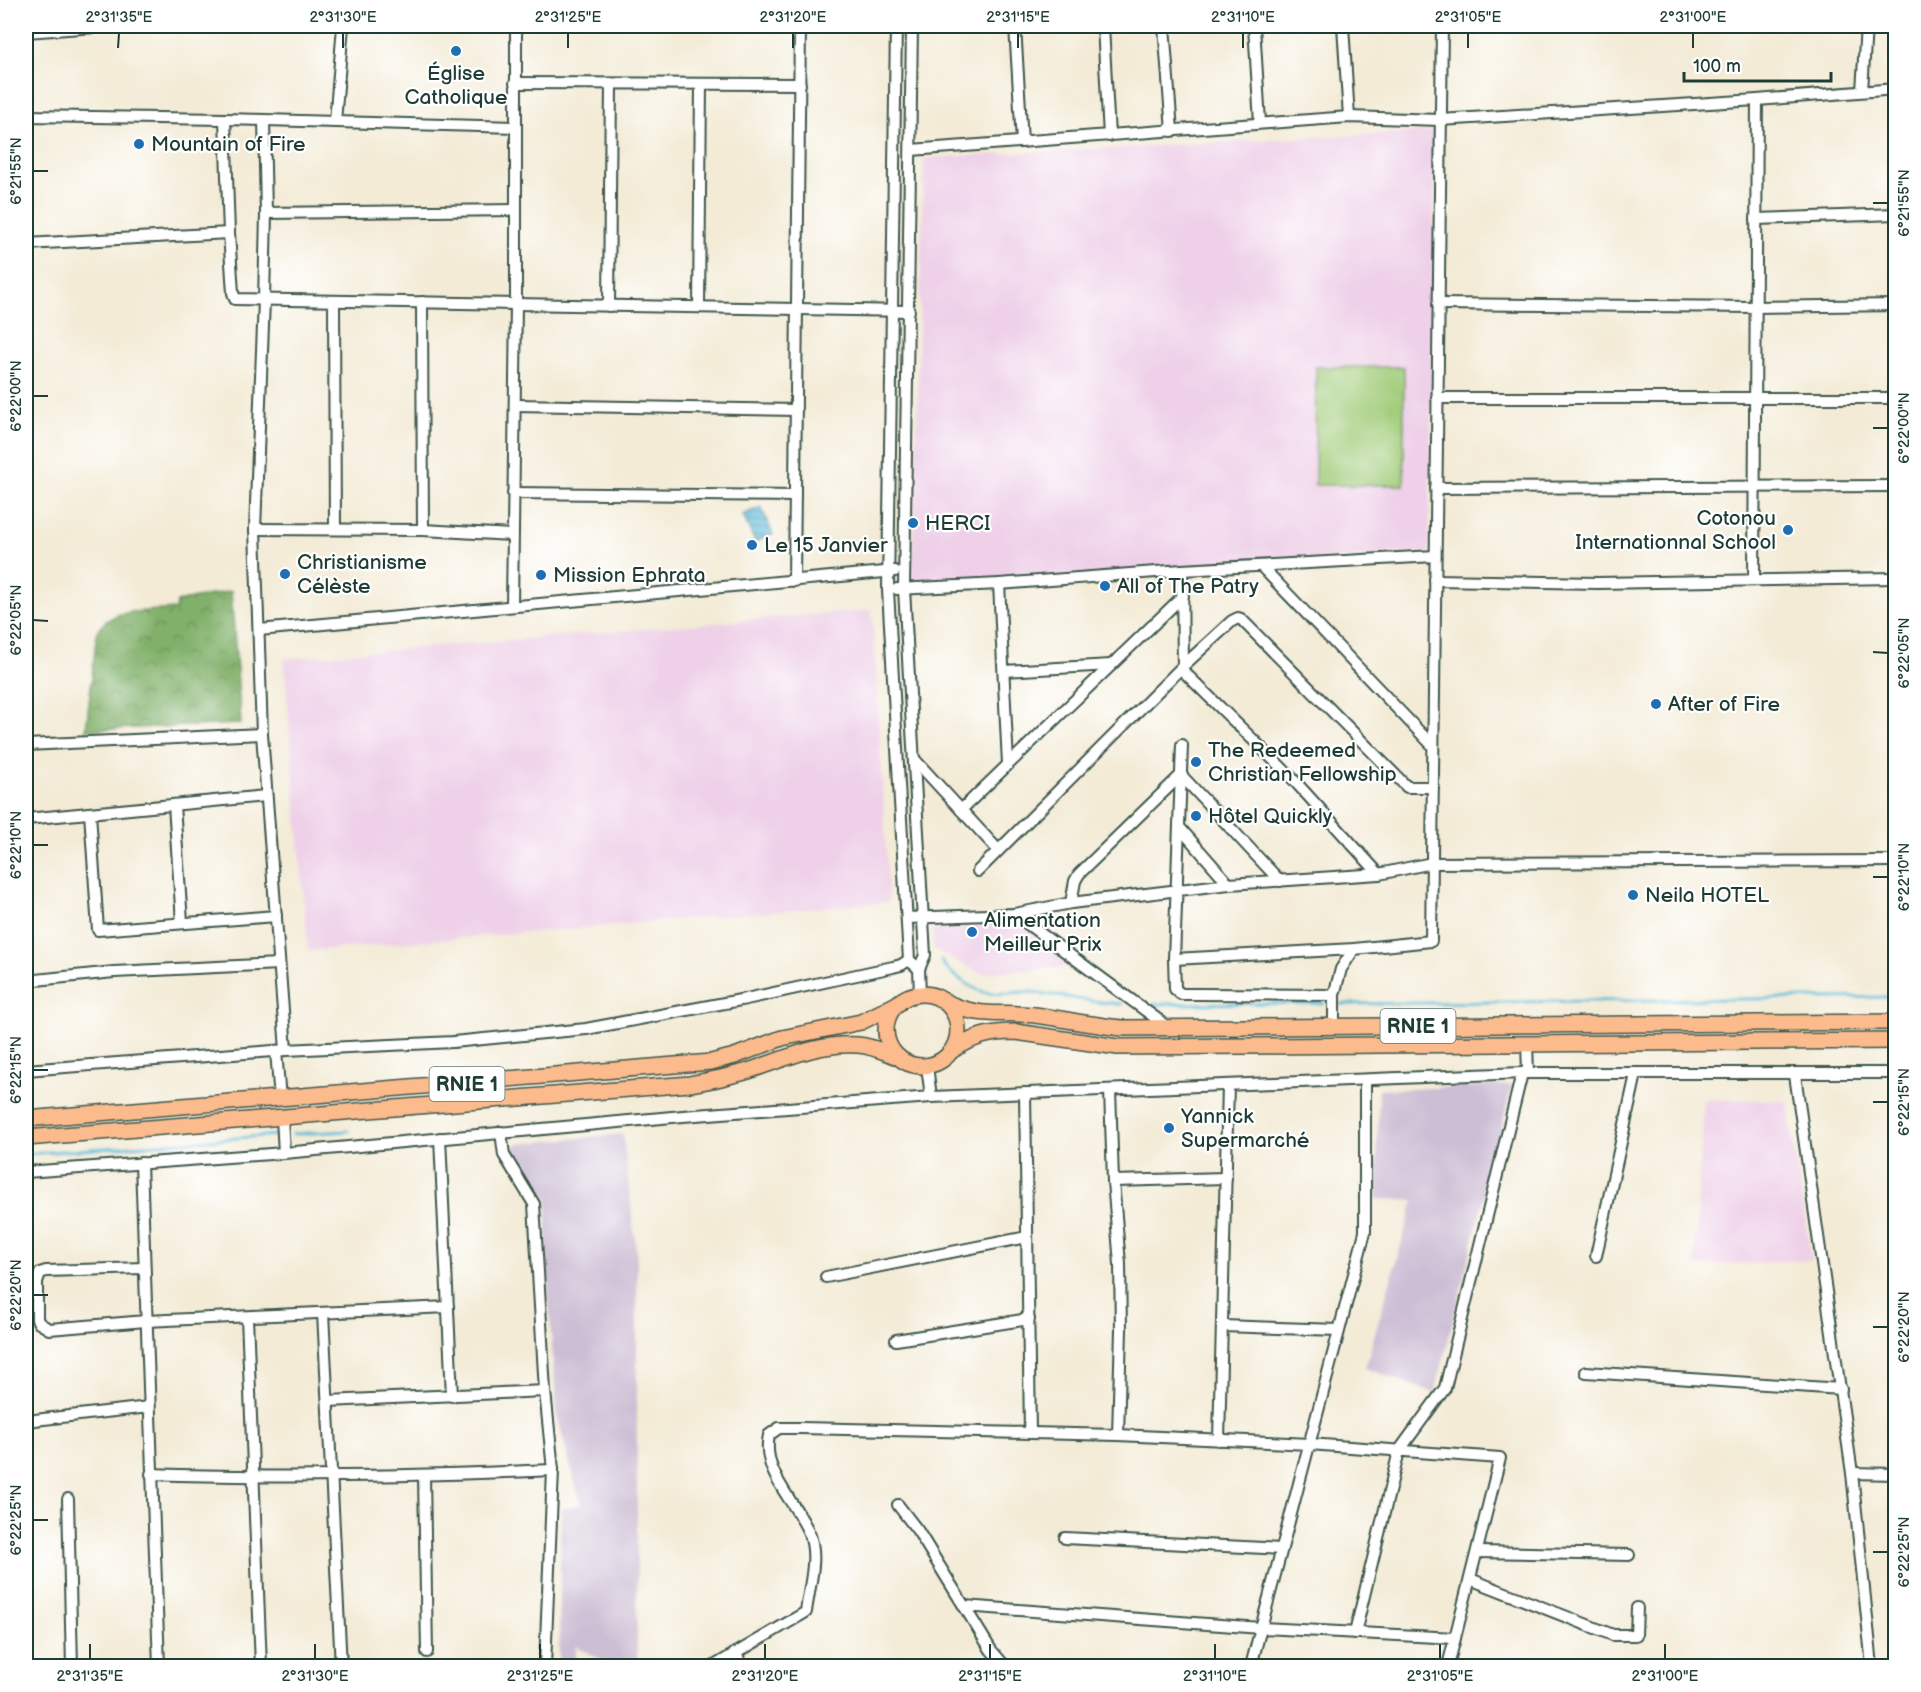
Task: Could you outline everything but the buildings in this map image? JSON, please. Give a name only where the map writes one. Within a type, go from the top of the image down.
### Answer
[{"type":"highway","name":"RNIE 1","points":[[26,1119],[711,1062],[782,1038],[861,1022],[906,998],[920,994],[934,996],[961,1010],[984,1014],[1030,1015],[1122,1028],[1896,1022]]},
{"type":"highway","points":[[944,1001],[954,1013],[958,1024],[958,1036],[952,1050]]},
{"type":"highway","points":[[898,1057],[888,1042],[886,1028],[890,1014],[899,1003]]},
{"type":"highway","name":"RNIE 1","points":[[26,1138],[690,1084],[746,1071],[781,1058],[828,1047],[861,1045],[872,1047],[912,1065],[927,1066],[942,1061],[952,1050],[977,1036],[1002,1032],[1024,1033],[1118,1047],[1896,1041]]},
{"type":"street","points":[[26,32],[110,26]]},
{"type":"street","points":[[335,122],[343,26]]},
{"type":"street","points":[[512,606],[516,304],[516,26]]},
{"type":"street","points":[[794,581],[800,26]]},
{"type":"street","points":[[896,26],[888,590],[909,960],[919,969]]},
{"type":"street","points":[[912,26],[904,589],[925,955],[919,969],[920,994]]},
{"type":"street","points":[[1015,26],[1022,142]]},
{"type":"street","points":[[1103,26],[1109,136]]},
{"type":"street","points":[[1164,26],[1172,131]]},
{"type":"street","points":[[1254,26],[1260,123]]},
{"type":"street","points":[[1343,26],[1349,117]]},
{"type":"street","points":[[1174,958],[1354,949],[1431,941],[1442,26]]},
{"type":"street","points":[[1862,92],[1866,26]]},
{"type":"street","points":[[515,84],[800,84]]},
{"type":"street","points":[[609,306],[611,84]]},
{"type":"street","points":[[699,307],[701,85]]},
{"type":"street","points":[[911,150],[1349,117],[1440,120],[1896,89]]},
{"type":"street","points":[[1754,579],[1757,100]]},
{"type":"street","points":[[26,116],[516,127]]},
{"type":"street","points":[[225,119],[229,233],[235,299],[909,311]]},
{"type":"street","points":[[264,120],[266,213],[255,529],[262,734],[279,964],[280,1099]]},
{"type":"street","points":[[266,213],[515,210]]},
{"type":"street","points":[[1755,219],[1896,214]]},
{"type":"street","points":[[26,244],[229,233]]},
{"type":"street","points":[[334,301],[335,529]]},
{"type":"street","points":[[422,303],[423,530]]},
{"type":"street","points":[[1438,304],[1755,307],[1896,305]]},
{"type":"street","points":[[1437,398],[1896,398]]},
{"type":"street","points":[[515,405],[796,410]]},
{"type":"street","points":[[1436,488],[1896,486]]},
{"type":"street","points":[[513,493],[795,496]]},
{"type":"street","points":[[255,529],[423,530],[512,535]]},
{"type":"street","points":[[888,590],[1436,556]]},
{"type":"street","points":[[1261,566],[1433,747]]},
{"type":"street","points":[[259,630],[904,569]]},
{"type":"street","points":[[1182,570],[1183,671],[1291,777],[1379,874]]},
{"type":"street","points":[[1435,580],[1598,584],[1754,579],[1896,578]]},
{"type":"street","points":[[999,584],[1008,764]]},
{"type":"street","points":[[961,810],[1183,596]]},
{"type":"street","points":[[978,871],[1183,666],[1236,619],[1241,619],[1407,788],[1433,787]]},
{"type":"street","points":[[1004,671],[1111,665]]},
{"type":"street","points":[[26,745],[262,734]]},
{"type":"street","points":[[1182,745],[1174,958],[1175,989],[1181,994],[1334,995]]},
{"type":"street","points":[[915,760],[998,850]]},
{"type":"street","points":[[1181,775],[1280,881]]},
{"type":"street","points":[[1071,903],[1075,881],[1079,874],[1181,775]]},
{"type":"street","points":[[26,819],[266,796]]},
{"type":"street","points":[[174,805],[182,922]]},
{"type":"street","points":[[90,813],[97,929],[276,916]]},
{"type":"street","points":[[1180,828],[1229,884]]},
{"type":"street","points":[[907,918],[1014,914],[1071,903],[1178,890],[1229,884],[1379,874],[1432,864],[1896,861]]},
{"type":"street","points":[[1014,914],[1168,1027]]},
{"type":"street","points":[[1334,1026],[1334,995],[1341,969],[1354,949]]},
{"type":"street","points":[[26,1070],[281,1051],[453,1042],[586,1029],[747,999],[893,967],[909,960]]},
{"type":"street","points":[[26,981],[114,972],[279,964]]},
{"type":"street","points":[[1355,1633],[1399,1451],[1445,1388],[1525,1073],[1527,1044]]},
{"type":"street","points":[[927,1066],[931,1097]]},
{"type":"street","points":[[26,1172],[284,1153],[683,1116],[931,1097],[1525,1073],[1795,1075],[1896,1073]]},
{"type":"street","points":[[1596,1256],[1636,1074]]},
{"type":"street","points":[[1795,1075],[1852,1473],[1872,1666]]},
{"type":"street","points":[[1251,1666],[1365,1232],[1365,1080]]},
{"type":"street","points":[[1219,1440],[1228,1085]]},
{"type":"street","points":[[1110,1090],[1113,1180],[1120,1264],[1118,1435]]},
{"type":"street","points":[[1025,1093],[1030,1432]]},
{"type":"street","points":[[282,1118],[284,1153]]},
{"type":"street","points":[[501,1132],[504,1155],[534,1204],[545,1391],[553,1470],[545,1666]]},
{"type":"street","points":[[440,1138],[452,1396]]},
{"type":"street","points":[[141,1163],[159,1666]]},
{"type":"street","points":[[1113,1180],[1226,1178]]},
{"type":"street","points":[[826,1277],[1027,1237]]},
{"type":"street","points":[[144,1268],[40,1273],[37,1282],[37,1319],[39,1323],[49,1329],[146,1321],[448,1307]]},
{"type":"street","points":[[323,1313],[342,1666]]},
{"type":"street","points":[[247,1317],[261,1666]]},
{"type":"street","points":[[896,1340],[1029,1319]]},
{"type":"street","points":[[1223,1326],[1339,1330]]},
{"type":"street","points":[[1586,1372],[1841,1389]]},
{"type":"street","points":[[328,1401],[545,1391]]},
{"type":"street","points":[[26,1420],[149,1407]]},
{"type":"street","points":[[714,1666],[806,1612],[814,1553],[810,1534],[772,1471],[767,1450],[768,1435],[779,1428],[1118,1435],[1309,1444],[1500,1458],[1448,1666]]},
{"type":"street","points":[[151,1474],[253,1478],[424,1476],[553,1470]]},
{"type":"street","points":[[1852,1473],[1896,1474]]},
{"type":"street","points":[[424,1476],[427,1653]]},
{"type":"street","points":[[68,1499],[72,1666]]},
{"type":"street","points":[[898,1505],[918,1531],[991,1650],[1005,1666]]},
{"type":"street","points":[[1065,1538],[1282,1549]]},
{"type":"street","points":[[1477,1552],[1629,1556]]},
{"type":"street","points":[[1470,1579],[1613,1635],[1636,1635],[1637,1608]]},
{"type":"street","points":[[964,1606],[1261,1628],[1455,1638]]},
{"type":"street","points":[[735,1653],[743,1666]]},
{"type":"shaded area","points":[[1435,131],[1429,552],[912,587],[924,158]]},
{"type":"shaded area","points":[[872,610],[889,902],[308,951],[284,659]]},
{"type":"shaded area","points":[[1015,917],[1071,967],[980,973],[934,949],[931,921]]},
{"type":"shaded area","points":[[1512,1085],[1435,1393],[1365,1368],[1414,1200],[1376,1199],[1379,1090]]},
{"type":"shaded area","points":[[1704,1099],[1787,1101],[1811,1260],[1694,1266]]},
{"type":"shaded area","points":[[623,1134],[637,1258],[637,1665],[613,1666],[576,1646],[575,1664],[559,1661],[561,1509],[581,1505],[557,1416],[547,1275],[547,1197],[528,1179],[520,1168],[512,1149],[517,1144]]},
{"type":"green space","points":[[1316,367],[1404,367],[1404,485],[1315,485]]},
{"type":"green space","points":[[231,591],[241,724],[86,730],[97,631],[106,621],[117,615],[131,612],[176,609],[177,602]]},
{"type":"water","points":[[761,507],[773,534],[755,542],[743,515]]},
{"type":"waterway","points":[[941,960],[948,970],[960,979],[984,992],[995,994],[1030,992],[1122,1004]]},
{"type":"waterway","points":[[1340,1004],[1896,997]]},
{"type":"waterway","points":[[1154,1004],[1324,1003]]},
{"type":"waterway","points":[[293,1134],[348,1131]]},
{"type":"waterway","points":[[26,1154],[276,1135]]},
{"type":"place","name":"Église Catholique","points":[[456,51]]},
{"type":"place","name":"Mountain of Fire","points":[[139,144]]},
{"type":"place","name":"HERCI","points":[[913,523]]},
{"type":"place","name":"Cotonou Internationnal School","points":[[1788,530]]},
{"type":"place","name":"Le 15 Janvier","points":[[752,545]]},
{"type":"place","name":"Christianisme Célèste","points":[[285,574]]},
{"type":"place","name":"Mission Ephrata","points":[[541,575]]},
{"type":"place","name":"All of The Patry","points":[[1105,586]]},
{"type":"place","name":"After of Fire","points":[[1656,704]]},
{"type":"place","name":"The Redeemed Christian Fellowship","points":[[1196,762]]},
{"type":"place","name":"Hôtel Quickly","points":[[1196,816]]},
{"type":"place","name":"Neila HOTEL","points":[[1633,895]]},
{"type":"place","name":"Alimentation Meilleur Prix","points":[[972,932]]},
{"type":"place","name":"Yannick Supermarché","points":[[1169,1128]]}]
